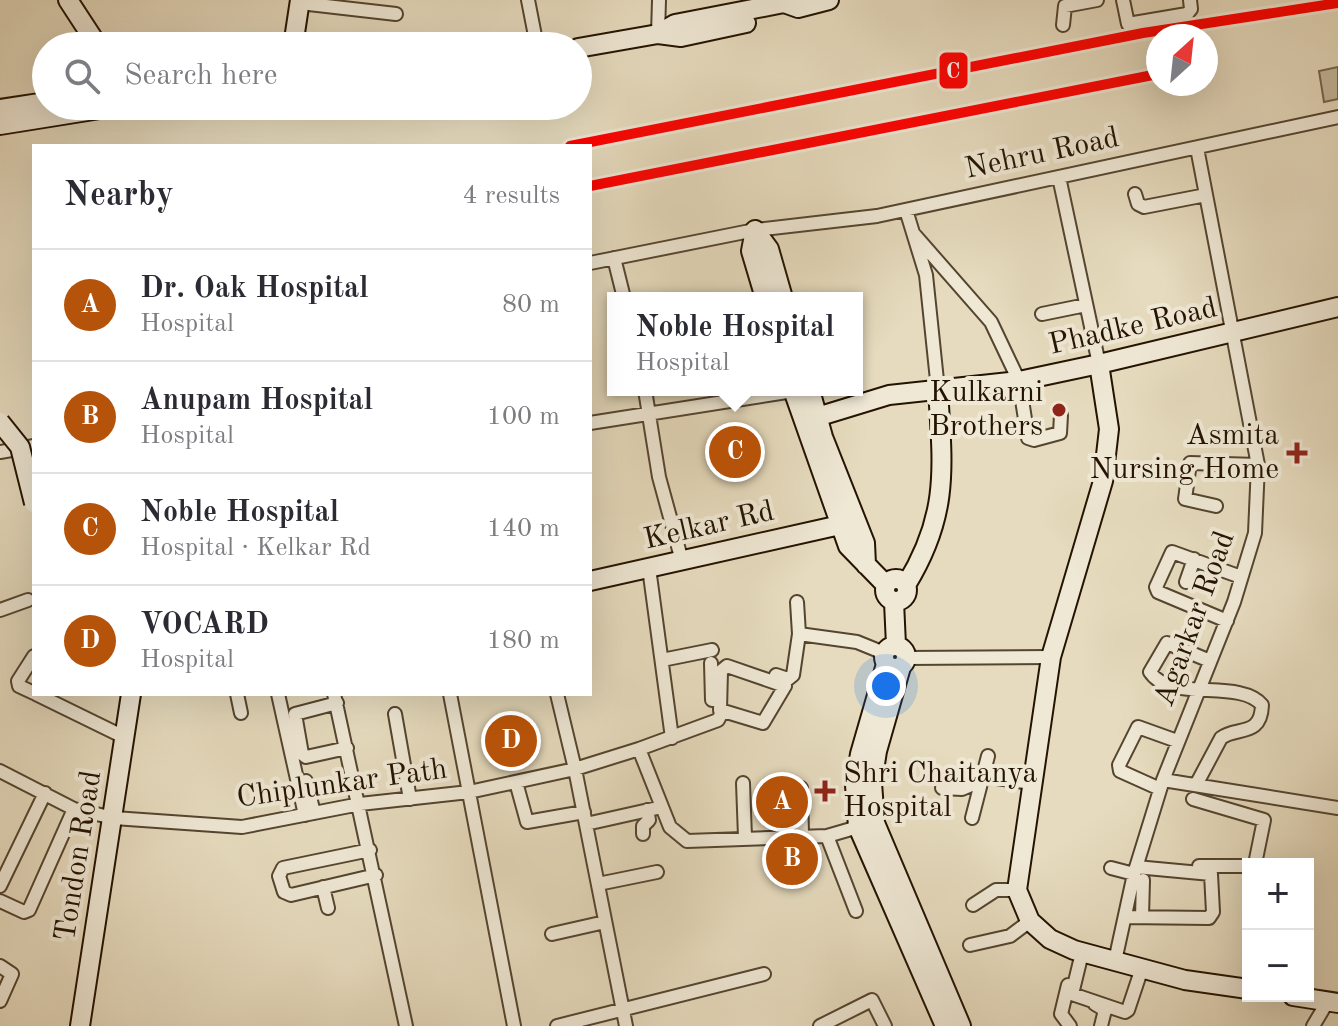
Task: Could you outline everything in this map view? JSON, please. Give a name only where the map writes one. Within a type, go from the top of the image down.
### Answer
[{"type":"street","points":[[68,0],[89,32]]},
{"type":"street","points":[[528,0],[534,32]]},
{"type":"street","points":[[658,34],[659,0]]},
{"type":"street","points":[[592,46],[658,34],[675,24],[784,3],[798,8],[829,0]]},
{"type":"street","points":[[1063,25],[1065,6],[1097,0]]},
{"type":"street","points":[[1123,0],[1128,24],[1187,14],[1191,9],[1190,0]]},
{"type":"street","points":[[295,32],[300,2],[396,14]]},
{"type":"street","points":[[0,109],[32,104]]},
{"type":"street","points":[[0,125],[32,120]]},
{"type":"street","name":"Nehru Road","points":[[592,263],[755,230],[906,210],[1337,121]]},
{"type":"street","name":"Agarkar Road","points":[[1115,961],[1161,784],[1227,621],[1257,524],[1258,465],[1197,148]]},
{"type":"street","points":[[1059,177],[1099,364],[1109,429],[1103,481],[1051,657],[1017,890],[1030,921],[1050,939],[1080,952],[1185,980],[1242,988]]},
{"type":"street","points":[[1135,194],[1138,204],[1144,207],[1206,195]]},
{"type":"street","points":[[906,210],[926,275],[944,477],[936,518],[924,555],[906,585],[897,579],[890,593],[895,657],[860,754],[855,785],[866,825],[945,1026]]},
{"type":"street","points":[[755,230],[751,251],[763,292]]},
{"type":"street","points":[[755,230],[769,249],[781,292]]},
{"type":"street","points":[[913,233],[991,322],[1019,381],[1031,440],[1063,431],[1061,415]]},
{"type":"street","points":[[614,258],[622,292]]},
{"type":"street","points":[[1042,314],[1086,305]]},
{"type":"street","name":"Phadke Road","points":[[817,417],[889,395],[1019,381],[1338,307]]},
{"type":"street","points":[[646,396],[659,477],[682,561]]},
{"type":"street","points":[[592,423],[757,396]]},
{"type":"street","points":[[795,396],[848,546],[890,593]]},
{"type":"street","points":[[812,396],[865,543],[866,565]]},
{"type":"street","points":[[0,422],[20,447],[32,495]]},
{"type":"street","points":[[0,452],[32,446]]},
{"type":"street","points":[[1216,506],[1185,499],[1190,463],[1258,465]]},
{"type":"street","name":"Kelkar Rd","points":[[592,581],[840,525]]},
{"type":"street","points":[[1227,621],[1156,589],[1170,553],[1241,577]]},
{"type":"street","points":[[1186,582],[1194,559]]},
{"type":"street","points":[[649,568],[672,738]]},
{"type":"street","points":[[0,610],[28,600]]},
{"type":"street","points":[[1211,614],[1216,600]]},
{"type":"street","points":[[727,660],[788,679],[793,675],[799,634],[797,602]]},
{"type":"street","points":[[799,634],[857,642],[895,657],[1051,657]]},
{"type":"street","points":[[1196,785],[1221,738],[1250,730],[1263,709],[1258,700],[1248,696],[1198,690],[1154,678],[1151,669],[1167,643],[1210,661]]},
{"type":"street","points":[[662,660],[712,650]]},
{"type":"street","points":[[32,659],[18,681],[19,686],[32,692]]},
{"type":"street","points":[[711,663],[712,722]]},
{"type":"street","points":[[727,666],[785,686],[763,723],[722,712],[718,706],[721,671],[727,666]]},
{"type":"street","points":[[39,696],[126,738]]},
{"type":"street","name":"Tondon Road","points":[[80,1026],[131,696]]},
{"type":"street","points":[[237,696],[241,713]]},
{"type":"street","points":[[279,696],[309,814]]},
{"type":"street","points":[[450,696],[514,1026]]},
{"type":"street","points":[[557,696],[626,1026]]},
{"type":"street","points":[[348,751],[306,757],[302,754],[295,714],[336,698],[348,751],[360,804],[370,850],[376,875],[406,1026]]},
{"type":"street","points":[[712,722],[722,712]]},
{"type":"street","points":[[395,714],[410,799]]},
{"type":"street","name":"Chiplunkar Path","points":[[0,771],[74,809],[114,818],[242,827],[360,804],[469,792],[575,769],[712,722]]},
{"type":"street","points":[[1177,741],[1138,727],[1119,765],[1120,771],[1161,784],[1196,785],[1338,808]]},
{"type":"street","points":[[639,749],[670,827],[680,838],[827,836],[866,825]]},
{"type":"street","points":[[304,762],[348,751]]},
{"type":"street","points":[[972,818],[988,756]]},
{"type":"street","points":[[942,788],[959,790],[996,776],[1031,783]]},
{"type":"street","points":[[306,781],[309,814]]},
{"type":"street","points":[[516,782],[527,822],[585,818],[662,807]]},
{"type":"street","points":[[743,783],[745,837]]},
{"type":"street","points":[[801,788],[802,836]]},
{"type":"street","points":[[1213,804],[1218,789]]},
{"type":"street","points":[[0,886],[45,793]]},
{"type":"street","points":[[1193,799],[1264,820],[1266,826],[1257,858]]},
{"type":"street","points":[[0,901],[24,912],[29,910],[74,809]]},
{"type":"street","points":[[643,834],[643,826],[649,820],[647,810]]},
{"type":"street","points":[[866,825],[961,1026]]},
{"type":"street","points":[[827,836],[856,911]]},
{"type":"street","points":[[370,850],[280,871],[287,894],[376,875]]},
{"type":"street","points":[[1138,870],[1171,866],[1242,866]]},
{"type":"street","points":[[1111,868],[1208,872],[1213,877],[1213,912],[1209,918],[1125,917]]},
{"type":"street","points":[[1138,870],[1142,917]]},
{"type":"street","points":[[598,884],[657,872]]},
{"type":"street","points":[[323,887],[328,908]]},
{"type":"street","points":[[973,905],[996,890],[1017,890]]},
{"type":"street","points":[[970,945],[1010,936],[1030,921]]},
{"type":"street","points":[[552,934],[605,922]]},
{"type":"street","points":[[1080,952],[1072,994],[1125,1012],[1142,968]]},
{"type":"street","points":[[1070,1026],[1061,1014],[1080,952]]},
{"type":"street","points":[[0,966],[12,974],[0,1001]]},
{"type":"street","points":[[557,1026],[764,974]]},
{"type":"street","points":[[1065,996],[1103,1007],[1101,1026]]},
{"type":"street","points":[[820,1026],[842,1020],[872,1000],[885,1026]]},
{"type":"street","points":[[1313,1026],[1333,1002]]},
{"type":"shaded area","points":[[1338,67],[1338,99],[1324,102],[1319,71]]},
{"type":"transit line","name":"C","points":[[580,144],[1143,33],[1338,3]]},
{"type":"transit line","name":"C","points":[[592,186],[1146,76]]},
{"type":"place","name":"Kulkarni Brothers","points":[[1059,410]]},
{"type":"place","name":"Noble Hospital","points":[[735,452]]},
{"type":"place","name":"Asmita Nursing Home","points":[[1297,453]]},
{"type":"place","name":"VOCARD","points":[[511,741]]},
{"type":"place","name":"Shri Chaitanya Hospital","points":[[825,791]]},
{"type":"place","name":"Dr. Oak Hospital","points":[[782,802]]},
{"type":"place","name":"Anupam Hospital","points":[[792,859]]}]
